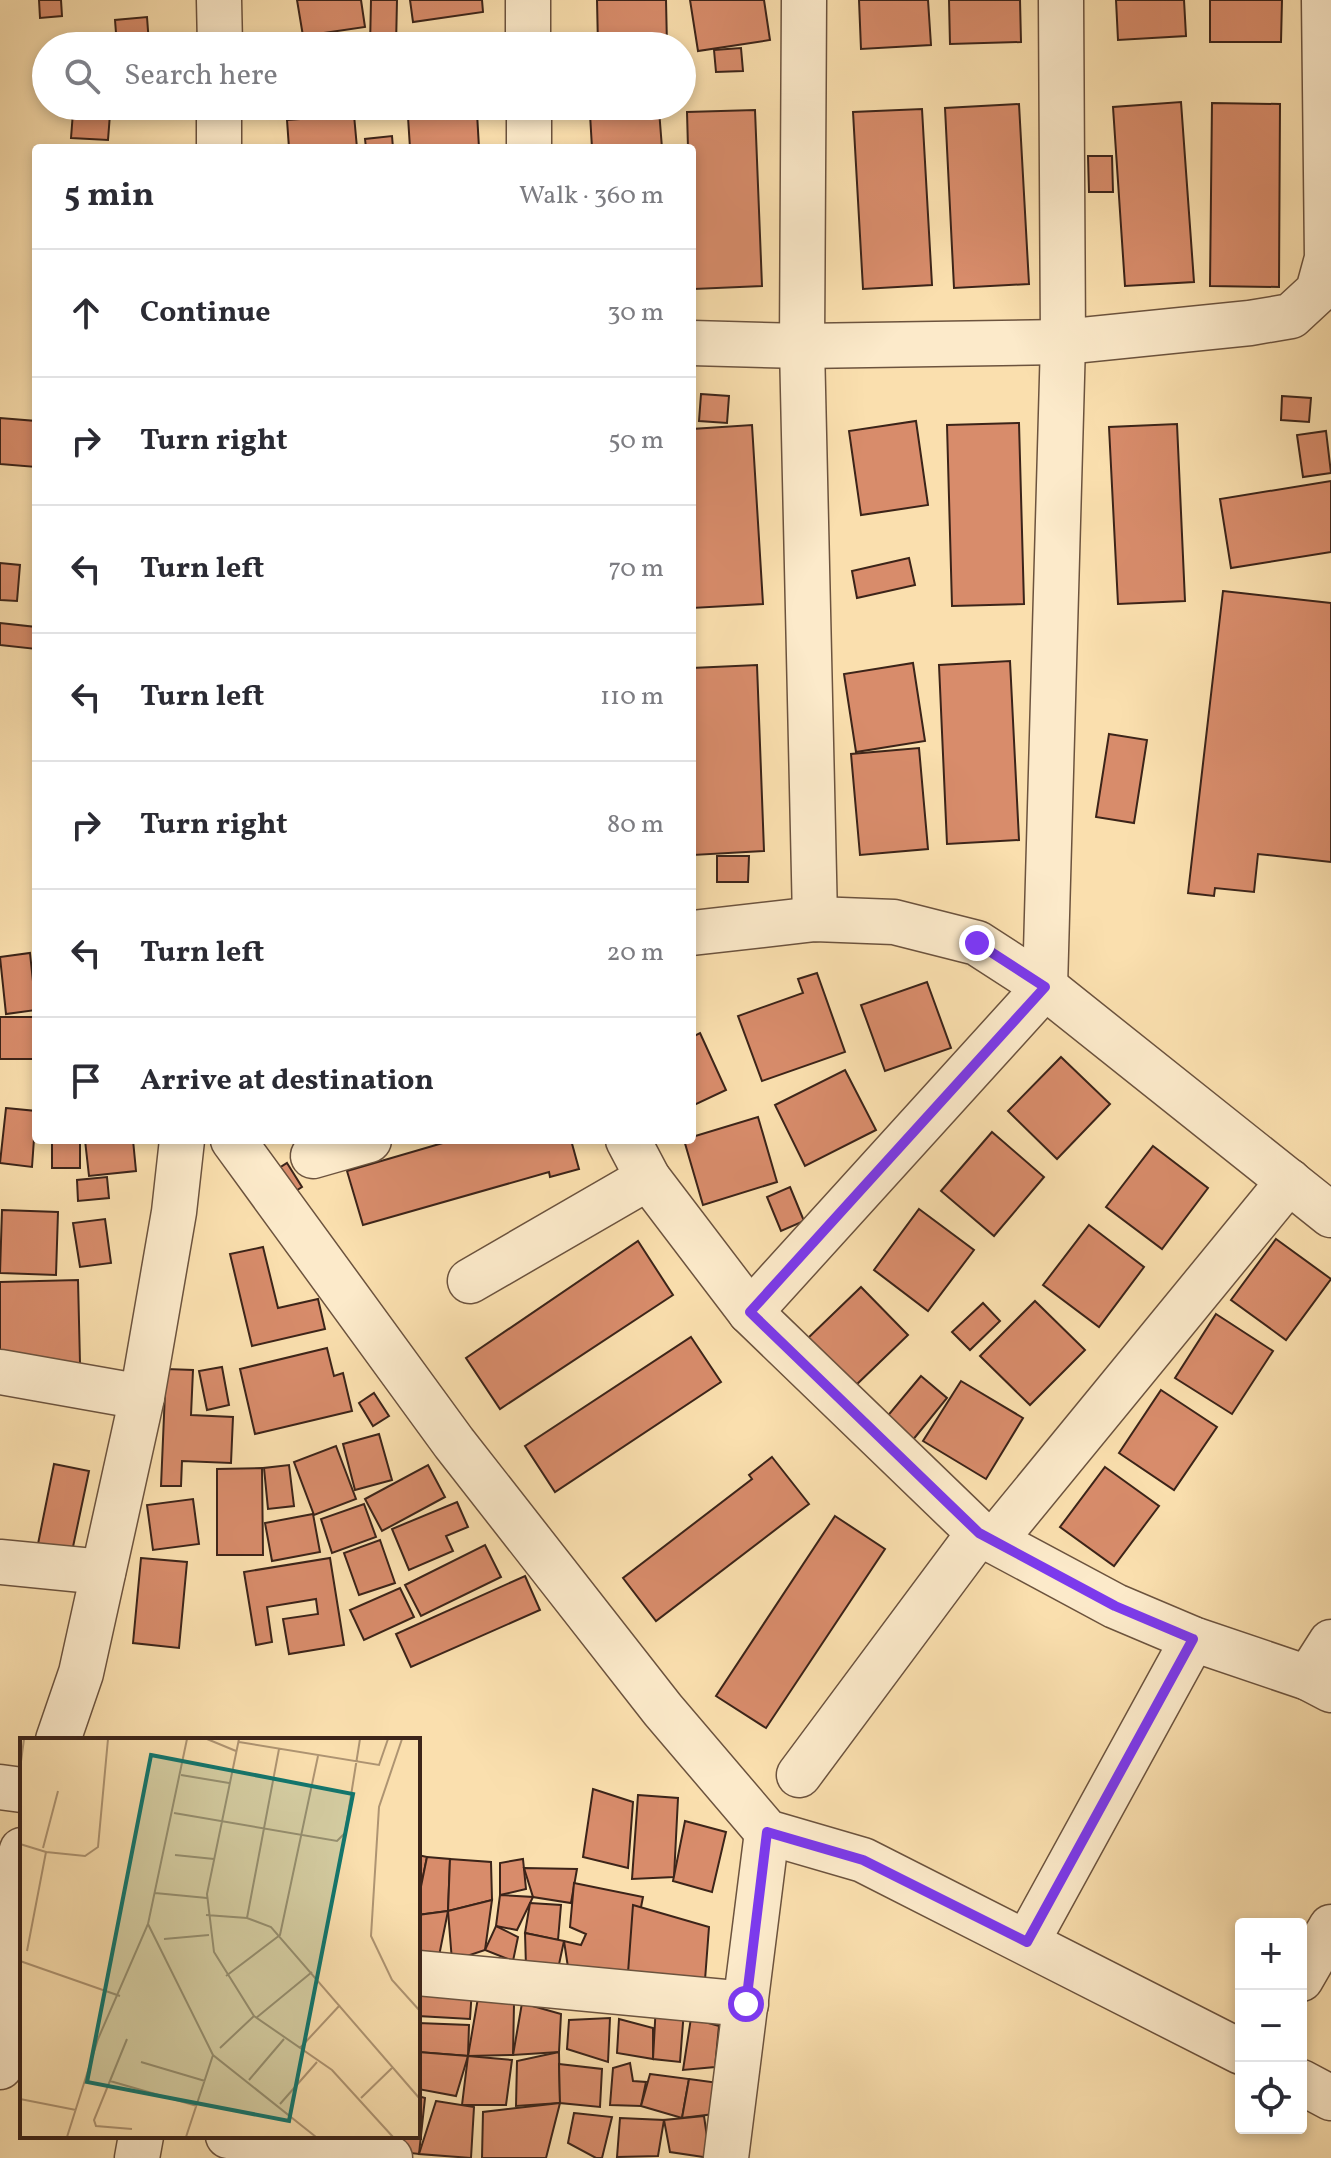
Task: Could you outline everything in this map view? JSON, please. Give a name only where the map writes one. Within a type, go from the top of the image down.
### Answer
[{"type":"street","points":[[219,0],[220,32]]},
{"type":"street","points":[[528,0],[528,32]]},
{"type":"street","points":[[804,0],[802,346],[815,919]]},
{"type":"street","points":[[750,1312],[1045,987],[1063,342],[1061,0]]},
{"type":"street","points":[[696,343],[802,346],[1063,342],[1291,316],[1318,291],[1327,258],[1324,0]]},
{"type":"street","points":[[219,120],[219,144]]},
{"type":"street","points":[[529,120],[529,144]]},
{"type":"street","points":[[696,933],[815,919],[894,922],[977,943],[1045,987],[1331,1215]]},
{"type":"street","points":[[59,1738],[81,1673],[142,1397],[174,1212],[182,1144]]},
{"type":"street","points":[[236,1144],[464,1455],[663,1710],[767,1832],[863,1860],[1235,2049]]},
{"type":"street","points":[[313,1156],[355,1144]]},
{"type":"street","points":[[470,1281],[638,1159],[750,1312],[986,1537],[1115,1606],[1193,1639],[1320,1684],[1331,1642]]},
{"type":"street","points":[[799,1775],[986,1537],[1289,1181]]},
{"type":"street","points":[[0,1372],[142,1397]]},
{"type":"street","points":[[0,1562],[103,1572]]},
{"type":"street","points":[[1027,1942],[1193,1639]]},
{"type":"street","points":[[0,1787],[20,1790]]},
{"type":"street","points":[[726,2158],[767,1832]]},
{"type":"street","points":[[0,2067],[12,1948],[16,1868],[20,1856]]},
{"type":"street","points":[[1307,1969],[1331,1927]]},
{"type":"street","points":[[420,1973],[746,2004]]},
{"type":"street","points":[[1307,2085],[1331,2098]]},
{"type":"street","points":[[137,2158],[141,2138]]},
{"type":"street","points":[[243,2138],[390,2158]]},
{"type":"building","points":[[39,0],[61,0],[62,16],[40,18]]},
{"type":"building","points":[[297,0],[361,0],[365,27],[302,32]]},
{"type":"building","points":[[371,0],[397,0],[396,32],[370,32]]},
{"type":"building","points":[[410,0],[482,0],[483,12],[413,22]]},
{"type":"building","points":[[597,0],[666,0],[667,32],[598,32]]},
{"type":"building","points":[[690,0],[764,0],[770,40],[698,51]]},
{"type":"building","points":[[859,0],[928,0],[931,45],[861,49]]},
{"type":"building","points":[[949,0],[1020,0],[1021,42],[950,44]]},
{"type":"building","points":[[1116,0],[1184,0],[1186,36],[1118,40]]},
{"type":"building","points":[[1210,0],[1282,0],[1281,42],[1210,42]]},
{"type":"building","points":[[147,17],[148,32],[116,32],[115,20]]},
{"type":"building","points":[[741,48],[743,71],[716,72],[714,50]]},
{"type":"building","points":[[1181,102],[1194,282],[1125,286],[1113,107]]},
{"type":"building","points":[[1212,103],[1280,104],[1279,287],[1210,286]]},
{"type":"building","points":[[1019,104],[1029,284],[954,288],[945,108]]},
{"type":"building","points":[[922,109],[932,285],[863,289],[853,112]]},
{"type":"building","points":[[755,110],[762,286],[696,289],[696,144],[688,144],[687,120],[696,120],[696,112]]},
{"type":"building","points":[[72,120],[110,120],[108,140],[71,138]]},
{"type":"building","points":[[287,120],[354,120],[357,144],[289,144]]},
{"type":"building","points":[[408,120],[477,120],[479,144],[410,144]]},
{"type":"building","points":[[590,120],[660,120],[662,144],[592,144]]},
{"type":"building","points":[[392,136],[393,144],[366,144],[365,139]]},
{"type":"building","points":[[1088,156],[1112,156],[1113,192],[1089,192]]},
{"type":"building","points":[[701,394],[729,396],[727,423],[699,421]]},
{"type":"building","points":[[1282,396],[1311,398],[1309,422],[1281,420]]},
{"type":"building","points":[[0,418],[32,421],[32,467],[0,464]]},
{"type":"building","points":[[916,421],[928,505],[861,515],[849,431]]},
{"type":"building","points":[[1019,423],[1024,604],[952,606],[947,425]]},
{"type":"building","points":[[1177,424],[1185,601],[1118,604],[1109,427]]},
{"type":"building","points":[[752,425],[763,604],[696,608],[696,429]]},
{"type":"building","points":[[1326,431],[1331,473],[1303,477],[1297,435]]},
{"type":"building","points":[[1331,481],[1331,552],[1231,568],[1220,499]]},
{"type":"building","points":[[909,558],[915,585],[857,598],[852,571]]},
{"type":"building","points":[[0,563],[20,565],[17,601],[0,600]]},
{"type":"building","points":[[1223,591],[1331,603],[1331,862],[1258,854],[1254,892],[1215,888],[1214,896],[1188,893]]},
{"type":"building","points":[[0,623],[32,627],[32,649],[0,645]]},
{"type":"building","points":[[1010,661],[1019,840],[947,844],[939,665]]},
{"type":"building","points":[[913,663],[925,741],[856,752],[844,674]]},
{"type":"building","points":[[757,665],[764,851],[696,855],[696,668]]},
{"type":"building","points":[[1109,734],[1147,740],[1134,823],[1096,817]]},
{"type":"building","points":[[919,748],[928,849],[860,855],[851,754]]},
{"type":"building","points":[[717,856],[749,856],[748,882],[717,882]]},
{"type":"building","points":[[30,953],[32,1011],[6,1014],[0,957]]},
{"type":"building","points":[[817,973],[845,1052],[762,1081],[738,1016],[803,993],[798,979]]},
{"type":"building","points":[[927,982],[951,1048],[885,1071],[861,1005]]},
{"type":"building","points":[[0,1017],[32,1017],[32,1059],[0,1059]]},
{"type":"building","points":[[700,1033],[726,1090],[696,1104],[696,1035]]},
{"type":"building","points":[[1061,1057],[1110,1104],[1057,1159],[1008,1111]]},
{"type":"building","points":[[845,1070],[876,1130],[805,1166],[775,1105]]},
{"type":"building","points":[[6,1108],[32,1111],[32,1167],[0,1163]]},
{"type":"building","points":[[758,1117],[777,1182],[703,1205],[685,1144],[696,1144],[696,1136]]},
{"type":"building","points":[[992,1132],[1044,1177],[994,1236],[941,1191]]},
{"type":"building","points":[[52,1144],[80,1144],[80,1168],[52,1168]]},
{"type":"building","points":[[85,1144],[133,1144],[136,1171],[89,1176]]},
{"type":"building","points":[[439,1144],[572,1144],[579,1169],[550,1177],[549,1172],[363,1225],[347,1171]]},
{"type":"building","points":[[1153,1146],[1208,1188],[1162,1249],[1106,1207]]},
{"type":"building","points":[[287,1163],[302,1187],[283,1199],[268,1175]]},
{"type":"building","points":[[107,1177],[109,1198],[78,1201],[77,1180]]},
{"type":"building","points":[[790,1187],[804,1221],[781,1231],[767,1197]]},
{"type":"building","points":[[919,1209],[974,1250],[928,1311],[874,1270]]},
{"type":"building","points":[[2,1210],[58,1212],[56,1275],[0,1273]]},
{"type":"building","points":[[105,1219],[111,1263],[80,1267],[73,1223]]},
{"type":"building","points":[[1089,1225],[1144,1267],[1099,1327],[1043,1285]]},
{"type":"building","points":[[1276,1239],[1331,1279],[1286,1340],[1231,1300]]},
{"type":"building","points":[[638,1241],[673,1295],[500,1409],[466,1358]]},
{"type":"building","points":[[263,1247],[278,1308],[318,1299],[325,1329],[252,1346],[230,1254]]},
{"type":"building","points":[[78,1280],[80,1363],[0,1365],[0,1282]]},
{"type":"building","points":[[861,1287],[908,1335],[854,1387],[807,1339]]},
{"type":"building","points":[[1035,1301],[1085,1350],[1030,1405],[980,1356]]},
{"type":"building","points":[[983,1303],[1000,1321],[970,1350],[952,1332]]},
{"type":"building","points":[[1216,1314],[1273,1351],[1232,1414],[1175,1378]]},
{"type":"building","points":[[691,1337],[721,1382],[555,1492],[525,1446]]},
{"type":"building","points":[[327,1348],[334,1376],[343,1373],[352,1411],[255,1434],[240,1369]]},
{"type":"building","points":[[222,1367],[229,1405],[207,1410],[199,1371]]},
{"type":"building","points":[[166,1369],[193,1370],[191,1415],[233,1417],[231,1463],[182,1461],[181,1486],[161,1486]]},
{"type":"building","points":[[921,1376],[947,1398],[912,1441],[885,1419]]},
{"type":"building","points":[[961,1381],[1023,1418],[986,1479],[923,1441]]},
{"type":"building","points":[[1161,1390],[1217,1427],[1174,1490],[1119,1453]]},
{"type":"building","points":[[374,1393],[389,1416],[373,1426],[359,1403]]},
{"type":"building","points":[[379,1434],[392,1480],[355,1490],[343,1444]]},
{"type":"building","points":[[336,1446],[356,1499],[314,1515],[294,1462]]},
{"type":"building","points":[[772,1457],[809,1504],[656,1621],[623,1578],[752,1479],[749,1475]]},
{"type":"building","points":[[54,1464],[89,1471],[70,1561],[36,1554]]},
{"type":"building","points":[[289,1465],[294,1506],[268,1509],[264,1468]]},
{"type":"building","points":[[428,1465],[445,1497],[382,1531],[365,1499]]},
{"type":"building","points":[[1105,1467],[1159,1506],[1114,1566],[1060,1527]]},
{"type":"building","points":[[262,1468],[263,1555],[217,1555],[217,1469]]},
{"type":"building","points":[[193,1499],[199,1544],[153,1550],[147,1505]]},
{"type":"building","points":[[457,1502],[468,1527],[446,1536],[453,1551],[409,1570],[392,1529]]},
{"type":"building","points":[[364,1504],[376,1537],[332,1553],[321,1519]]},
{"type":"building","points":[[313,1514],[320,1552],[272,1561],[265,1523]]},
{"type":"building","points":[[835,1516],[885,1549],[766,1728],[716,1696]]},
{"type":"building","points":[[380,1540],[395,1583],[359,1595],[344,1553]]},
{"type":"building","points":[[485,1545],[501,1577],[421,1616],[405,1585]]},
{"type":"building","points":[[141,1558],[187,1562],[179,1648],[133,1643]]},
{"type":"building","points":[[330,1558],[344,1645],[289,1654],[283,1619],[318,1614],[316,1599],[267,1607],[272,1642],[256,1645],[244,1572]]},
{"type":"building","points":[[525,1576],[540,1610],[411,1667],[396,1634]]},
{"type":"building","points":[[400,1588],[414,1617],[364,1640],[350,1610]]},
{"type":"building","points":[[593,1789],[633,1802],[628,1868],[583,1857]]},
{"type":"building","points":[[638,1795],[678,1798],[674,1877],[632,1879]]},
{"type":"building","points":[[685,1821],[726,1832],[712,1892],[673,1881]]},
{"type":"building","points":[[420,1855],[427,1857],[420,1891]]},
{"type":"building","points":[[427,1857],[450,1859],[448,1911],[420,1915],[420,1891]]},
{"type":"building","points":[[450,1859],[491,1862],[492,1900],[448,1911]]},
{"type":"building","points":[[523,1859],[526,1889],[500,1895],[500,1863]]},
{"type":"building","points":[[524,1868],[577,1869],[571,1903],[533,1897]]},
{"type":"building","points":[[574,1883],[643,1897],[628,1973],[569,1974],[564,1941],[581,1945],[586,1934],[570,1927]]},
{"type":"building","points":[[500,1895],[533,1897],[517,1930],[496,1926]]},
{"type":"building","points":[[492,1900],[485,1950],[452,1961],[448,1911]]},
{"type":"building","points":[[530,1903],[561,1905],[558,1940],[525,1933]]},
{"type":"building","points":[[633,1905],[709,1927],[705,1980],[628,1973]]},
{"type":"building","points":[[448,1911],[438,1961],[420,1959],[420,1915]]},
{"type":"building","points":[[496,1926],[518,1937],[513,1961],[485,1950]]},
{"type":"building","points":[[525,1933],[564,1941],[558,1969],[526,1967]]},
{"type":"building","points":[[420,1983],[472,1989],[470,2019],[420,2016]]},
{"type":"building","points":[[479,1992],[514,2004],[513,2055],[468,2056]]},
{"type":"building","points":[[522,2003],[561,2014],[559,2052],[513,2055]]},
{"type":"building","points":[[656,2004],[684,2010],[680,2062],[653,2059]]},
{"type":"building","points":[[610,2018],[608,2062],[567,2049],[569,2020]]},
{"type":"building","points":[[691,2018],[719,2026],[715,2067],[683,2070]]},
{"type":"building","points":[[619,2019],[653,2028],[653,2059],[617,2053]]},
{"type":"building","points":[[420,2023],[469,2025],[468,2056],[420,2052]]},
{"type":"building","points":[[420,2052],[468,2056],[456,2096],[420,2089]]},
{"type":"building","points":[[559,2052],[560,2103],[516,2106],[517,2061]]},
{"type":"building","points":[[468,2056],[512,2060],[506,2105],[462,2105]]},
{"type":"building","points":[[630,2063],[633,2081],[646,2082],[641,2106],[610,2105],[613,2068]]},
{"type":"building","points":[[559,2064],[602,2069],[600,2107],[560,2103]]},
{"type":"building","points":[[650,2074],[689,2079],[682,2118],[641,2106]]},
{"type":"building","points":[[689,2079],[719,2083],[714,2114],[682,2118]]},
{"type":"building","points":[[420,2097],[425,2098],[419,2154],[384,2150],[386,2138],[420,2138]]},
{"type":"building","points":[[436,2101],[474,2107],[471,2158],[419,2154]]},
{"type":"building","points":[[560,2103],[546,2158],[482,2158],[483,2112]]},
{"type":"building","points":[[574,2113],[612,2117],[602,2158],[596,2158],[568,2143]]},
{"type":"building","points":[[704,2116],[710,2158],[670,2152],[664,2120]]},
{"type":"building","points":[[620,2118],[664,2120],[658,2156],[617,2157]]},
{"type":"route","points":[[746,2004],[767,1832],[863,1860],[1027,1942],[1193,1639],[1115,1606],[979,1533],[750,1312],[1045,987],[977,943]]}]
